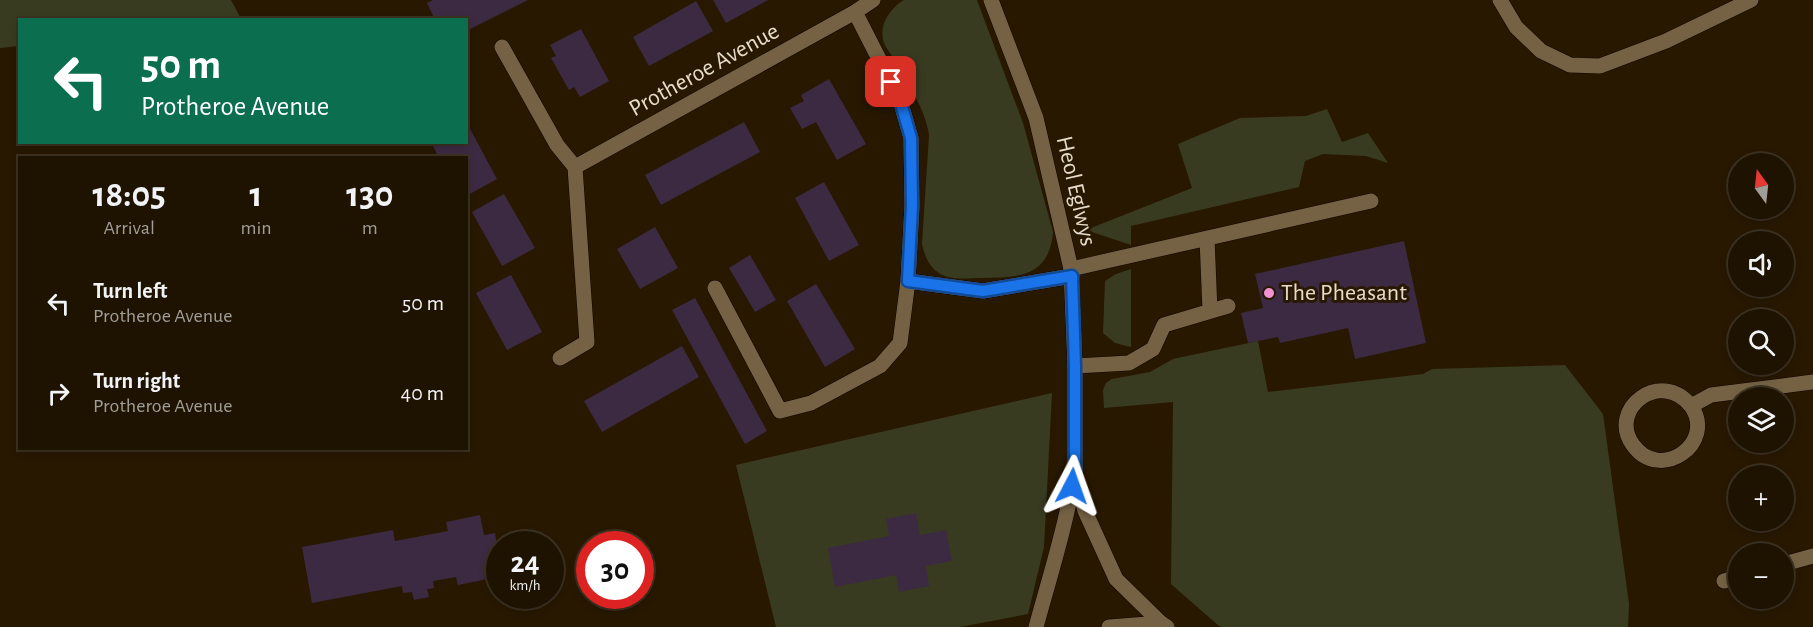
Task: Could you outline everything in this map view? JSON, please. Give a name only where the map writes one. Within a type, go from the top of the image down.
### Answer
[{"type":"street","name":"Protheroe Avenue","points":[[574,167],[873,0]]},
{"type":"street","name":"Heol Eglwys","points":[[991,0],[1036,118],[1071,272],[1075,366],[1075,472]]},
{"type":"street","points":[[1500,0],[1516,27],[1541,51],[1570,65],[1600,66],[1666,41],[1751,0]]},
{"type":"street","points":[[715,288],[780,411],[811,403],[880,366],[900,343],[908,281],[912,206],[911,138],[900,100],[855,12]]},
{"type":"street","points":[[502,47],[557,145],[574,167],[587,342],[560,358]]},
{"type":"street","points":[[908,281],[983,291],[1371,201]]},
{"type":"street","points":[[1207,238],[1210,311]]},
{"type":"street","points":[[1075,366],[1129,363],[1153,350],[1164,325],[1228,306]]},
{"type":"street","points":[[1690,406],[1711,395],[1812,385]]},
{"type":"street","points":[[1667,390],[1678,394],[1690,406],[1696,420],[1696,431],[1687,451],[1678,457],[1667,460],[1646,457],[1630,442],[1627,431],[1630,410],[1637,400],[1646,394],[1667,390]]},
{"type":"street","points":[[1075,472],[1085,511],[1116,579],[1164,625]]},
{"type":"street","points":[[1036,627],[1060,539],[1075,472]]},
{"type":"street","points":[[1794,561],[1813,556]]},
{"type":"street","points":[[1110,627],[1164,625]]},
{"type":"green space","points":[[0,0],[231,0],[240,18],[18,18],[18,46],[0,48]]},
{"type":"green space","points":[[904,0],[977,0],[1023,123],[1053,232],[1045,258],[1038,267],[1030,272],[1008,277],[954,278],[940,274],[927,259],[922,244],[929,135],[920,105],[885,45],[883,37],[887,18]]},
{"type":"green space","points":[[1327,109],[1342,142],[1368,133],[1388,163],[1366,156],[1323,154],[1305,161],[1299,187],[1131,226],[1131,245],[1086,230],[1192,188],[1178,144],[1240,118],[1306,116]]},
{"type":"green space","points":[[1131,269],[1131,347],[1115,343],[1103,333],[1105,281]]},
{"type":"green space","points":[[1258,341],[1268,392],[1423,374],[1432,369],[1565,365],[1603,414],[1629,604],[1628,627],[1219,626],[1171,584],[1173,402],[1104,408],[1103,390],[1106,383],[1112,379],[1150,372],[1173,359]]},
{"type":"green space","points":[[1052,393],[1044,547],[1028,614],[960,627],[776,627],[736,465]]},
{"type":"building","points":[[433,0],[528,0],[468,30],[468,18],[434,18],[427,3]]},
{"type":"building","points":[[713,0],[768,0],[726,23]]},
{"type":"building","points":[[696,1],[713,31],[649,66],[633,37]]},
{"type":"building","points":[[581,29],[609,81],[580,97],[574,87],[569,90],[551,58],[556,56],[550,45]]},
{"type":"building","points":[[829,79],[866,144],[837,160],[816,122],[802,129],[790,108],[804,101],[801,95]]},
{"type":"building","points":[[744,122],[760,152],[661,205],[645,175]]},
{"type":"building","points":[[468,125],[497,179],[468,195],[468,156],[438,156],[432,144],[468,144]]},
{"type":"building","points":[[824,182],[859,245],[829,261],[795,198]]},
{"type":"building","points":[[504,194],[535,248],[502,266],[472,212]]},
{"type":"building","points":[[655,227],[678,268],[640,289],[617,249]]},
{"type":"building","points":[[1404,241],[1426,343],[1355,359],[1348,328],[1280,343],[1278,337],[1248,343],[1241,313],[1263,308],[1255,274]]},
{"type":"building","points":[[750,255],[776,300],[755,312],[729,268]]},
{"type":"building","points":[[511,275],[542,332],[507,350],[476,293]]},
{"type":"building","points":[[816,284],[855,349],[825,367],[787,301]]},
{"type":"building","points":[[695,298],[767,431],[745,444],[672,310]]},
{"type":"building","points":[[682,346],[699,377],[602,432],[584,401]]},
{"type":"building","points":[[916,513],[920,535],[946,530],[952,561],[926,566],[929,586],[899,592],[896,575],[835,587],[828,548],[889,536],[886,519]]},
{"type":"building","points":[[480,515],[484,535],[486,535],[486,579],[458,585],[456,577],[433,581],[434,588],[427,589],[429,597],[414,600],[412,592],[403,593],[402,586],[312,603],[302,547],[393,530],[395,541],[448,531],[446,522]]},
{"type":"place","name":"The Pheasant","points":[[1269,293]]},
{"type":"route","points":[[891,82],[900,100],[911,138],[912,206],[908,281],[983,291],[1072,276],[1075,472],[1072,486]]}]
